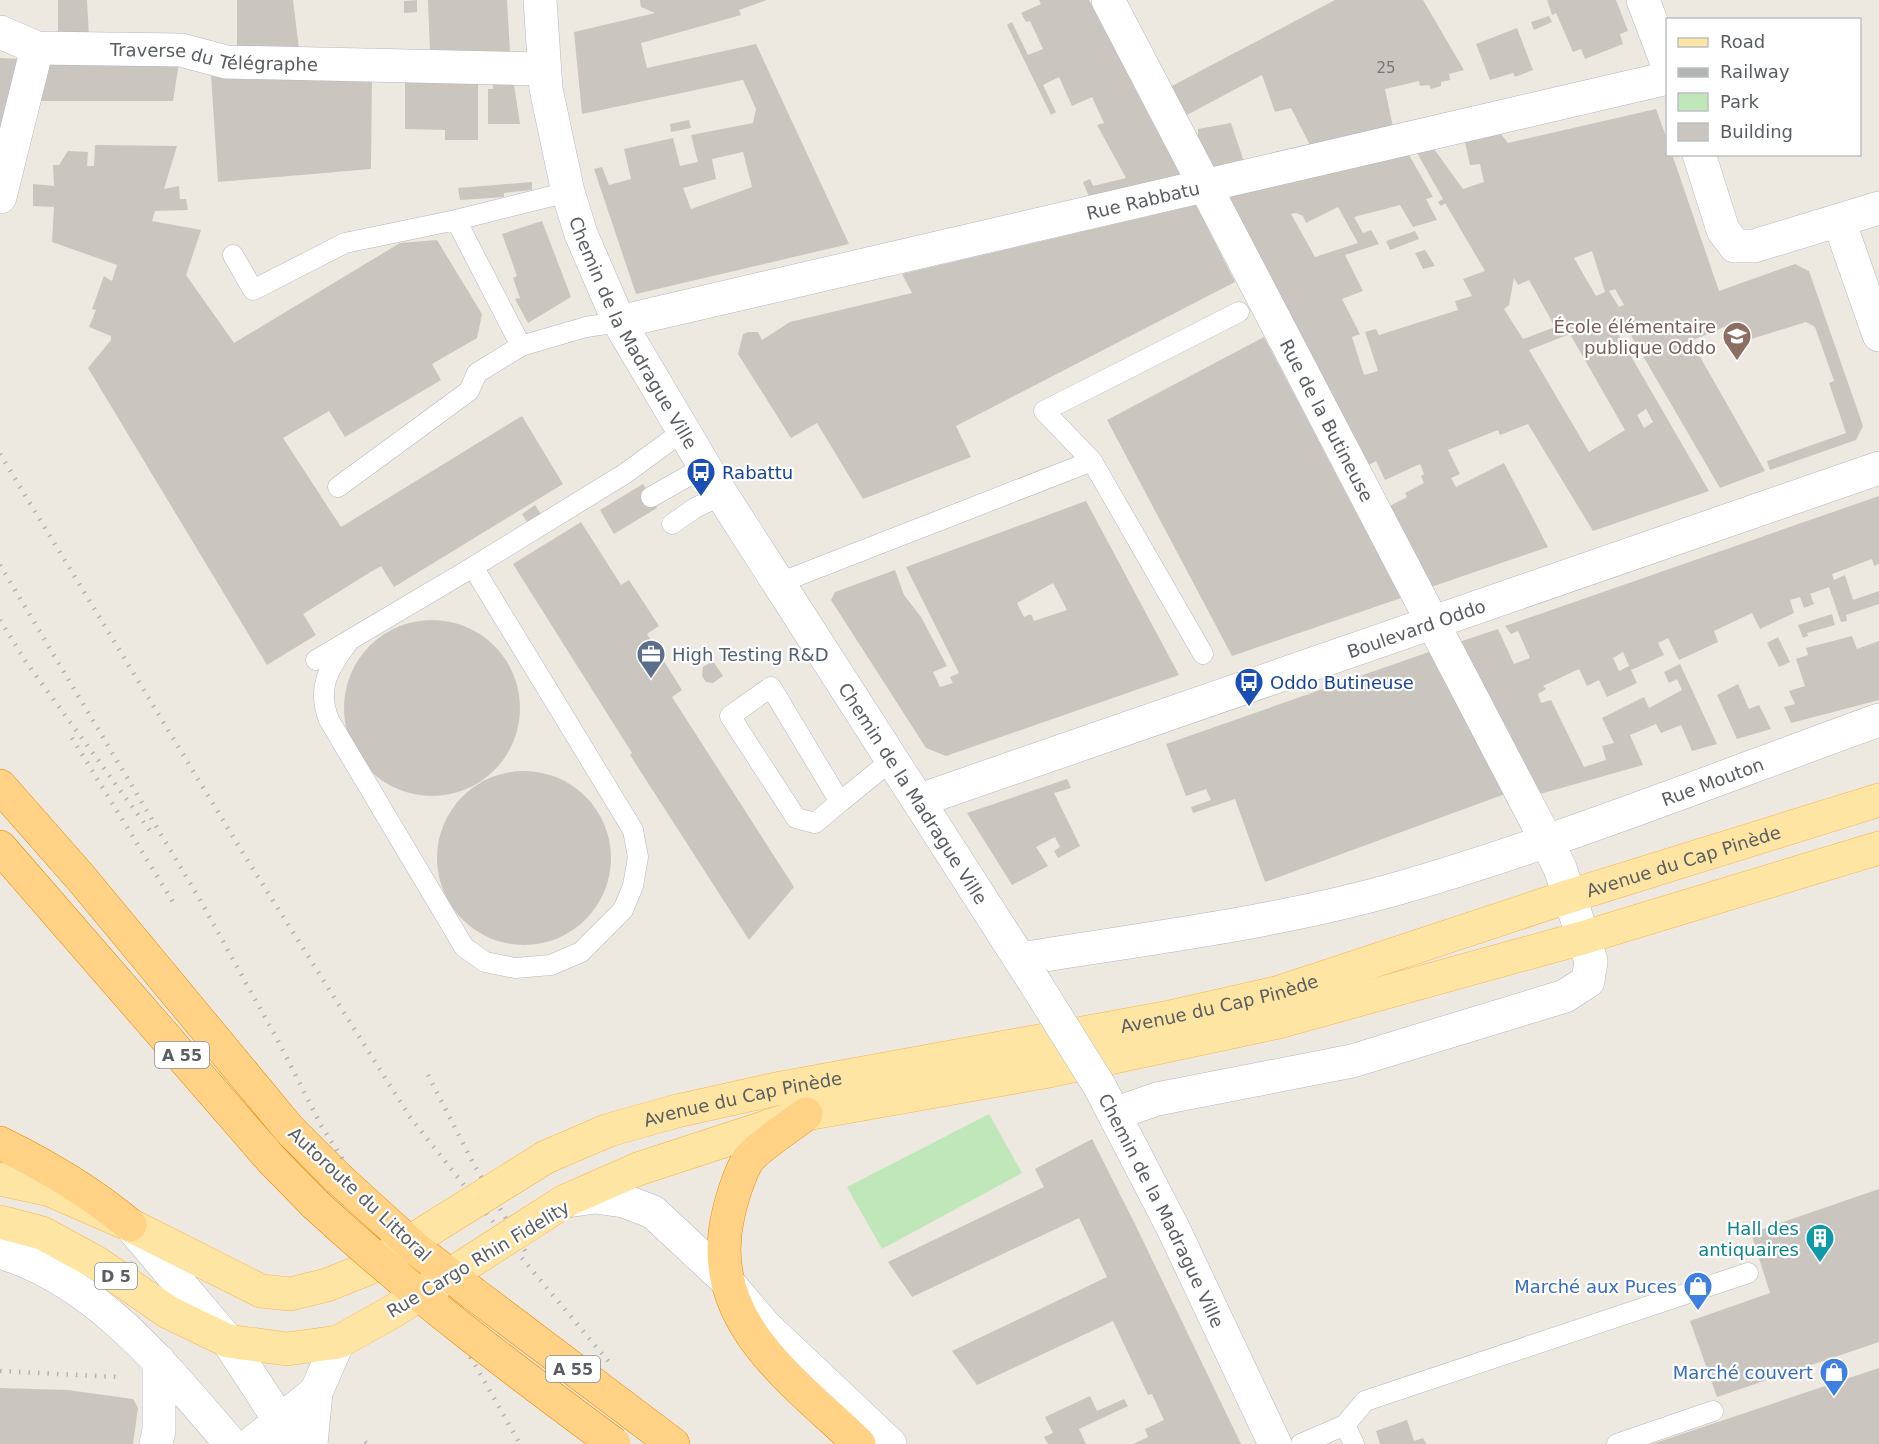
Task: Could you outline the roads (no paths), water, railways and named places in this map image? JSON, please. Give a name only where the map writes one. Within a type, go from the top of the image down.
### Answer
[{"type":"highway","name":"Autoroute du Littoral","points":[[0,786],[81,878],[289,1129],[339,1178],[415,1248],[465,1288],[673,1444]]},
{"type":"highway","name":"Autoroute du Littoral","points":[[0,847],[52,903],[271,1159],[315,1204],[376,1260],[433,1306],[614,1444]]},
{"type":"highway","points":[[0,866],[52,903]]},
{"type":"highway","points":[[806,1114],[748,1160],[731,1202],[725,1229],[723,1260],[726,1280],[739,1314],[759,1348],[860,1444]]},
{"type":"highway","points":[[0,1143],[68,1178],[100,1199],[130,1225]]},
{"type":"main road","name":"Avenue du Cap Pinède","points":[[130,1225],[261,1291],[290,1294],[327,1285],[367,1269],[546,1157],[609,1131],[677,1111],[776,1089],[1165,1017],[1280,992],[1570,896],[1879,800]]},
{"type":"main road","name":"Avenue du Cap Pinède","points":[[565,1201],[638,1169],[806,1114],[1043,1072],[1278,1022],[1582,939],[1879,848]]},
{"type":"main road","points":[[0,1179],[51,1190],[130,1225]]},
{"type":"main road","name":"Rue Cargo Rhin Fidelity","points":[[0,1222],[42,1233],[97,1263],[168,1312],[228,1341],[287,1349],[339,1342],[392,1312],[565,1201]]},
{"type":"street","name":"Chemin de la Madrague Ville","points":[[540,0],[546,89],[568,192],[581,234],[619,322],[704,467],[920,800],[1107,1100],[1173,1228],[1275,1444]]},
{"type":"street","name":"Rue de la Butineuse","points":[[1107,1100],[1157,1099],[1352,1061],[1565,996],[1587,981],[1591,961],[1582,939],[1570,896],[1546,840],[1108,0]]},
{"type":"street","points":[[1642,0],[1666,61]]},
{"type":"street","points":[[0,32],[37,48],[0,197]]},
{"type":"street","name":"Traverse du Télégraphe","points":[[37,48],[181,50],[226,62],[544,69]]},
{"type":"street","name":"Rue Rabbatu","points":[[619,322],[1666,78]]},
{"type":"street","points":[[1700,156],[1723,230],[1735,246],[1754,246],[1879,208]]},
{"type":"street","points":[[1839,221],[1879,334]]},
{"type":"street","name":"Boulevard Oddo","points":[[920,800],[1879,468]]},
{"type":"street","name":"Rue Mouton","points":[[1026,969],[1267,919],[1402,887],[1546,840],[1879,720]]},
{"type":"street","name":"Rue Cargo Rhin Fidelity","points":[[565,1201],[595,1197],[624,1201],[652,1212],[726,1280],[765,1326],[890,1444]]},
{"type":"street","points":[[130,1225],[228,1341],[288,1432]]},
{"type":"street","points":[[0,1252],[31,1262],[88,1296],[159,1361],[231,1444]]},
{"type":"street","points":[[251,1444],[288,1432],[316,1392],[339,1342]]},
{"type":"street","points":[[156,1444],[159,1430],[159,1361]]},
{"type":"street","points":[[311,1444],[316,1392]]},
{"type":"lane","points":[[232,255],[253,290],[345,243],[456,220],[568,192]]},
{"type":"lane","points":[[456,220],[520,346]]},
{"type":"lane","points":[[1203,654],[1092,461],[1044,411],[1239,312]]},
{"type":"lane","points":[[338,487],[469,391],[477,373],[520,346],[586,327],[619,322]]},
{"type":"lane","points":[[316,660],[626,473],[683,431]]},
{"type":"lane","points":[[779,583],[1092,461]]},
{"type":"lane","points":[[651,497],[704,467]]},
{"type":"lane","points":[[672,524],[695,508],[722,495]]},
{"type":"lane","points":[[349,641],[335,660],[324,686],[322,703],[329,720],[464,947],[485,962],[514,968],[551,965],[581,952],[623,910],[633,886],[638,856],[633,830],[473,567]]},
{"type":"lane","points":[[840,802],[771,687],[730,716],[796,819],[815,823],[893,759]]},
{"type":"lane","points":[[1301,1444],[1345,1425],[1365,1401],[1748,1273]]},
{"type":"lane","points":[[1617,1444],[1713,1412]]},
{"type":"lane","points":[[1345,1425],[1354,1444]]},
{"type":"railway","points":[[0,454],[246,858],[410,1117],[521,1257],[613,1367]]},
{"type":"railway","points":[[0,565],[199,898],[277,1039],[322,1127],[474,1363],[520,1444]]},
{"type":"railway","points":[[0,620],[26,662],[153,835]]},
{"type":"railway","points":[[72,738],[173,902]]},
{"type":"railway","points":[[428,1075],[473,1163],[527,1254]]},
{"type":"railway","points":[[0,1371],[118,1377]]},
{"type":"place","name":"École élémentaire publique Oddo","points":[[1737,362]]},
{"type":"place","name":"Rabattu","points":[[701,498]]},
{"type":"place","name":"High Testing R&D","points":[[651,680]]},
{"type":"place","name":"Oddo Butineuse","points":[[1249,708]]},
{"type":"place","name":"Hall des antiquaires","points":[[1820,1264]]},
{"type":"place","name":"Marché aux Puces","points":[[1698,1312]]},
{"type":"place","name":"Marché couvert","points":[[1834,1398]]}]
